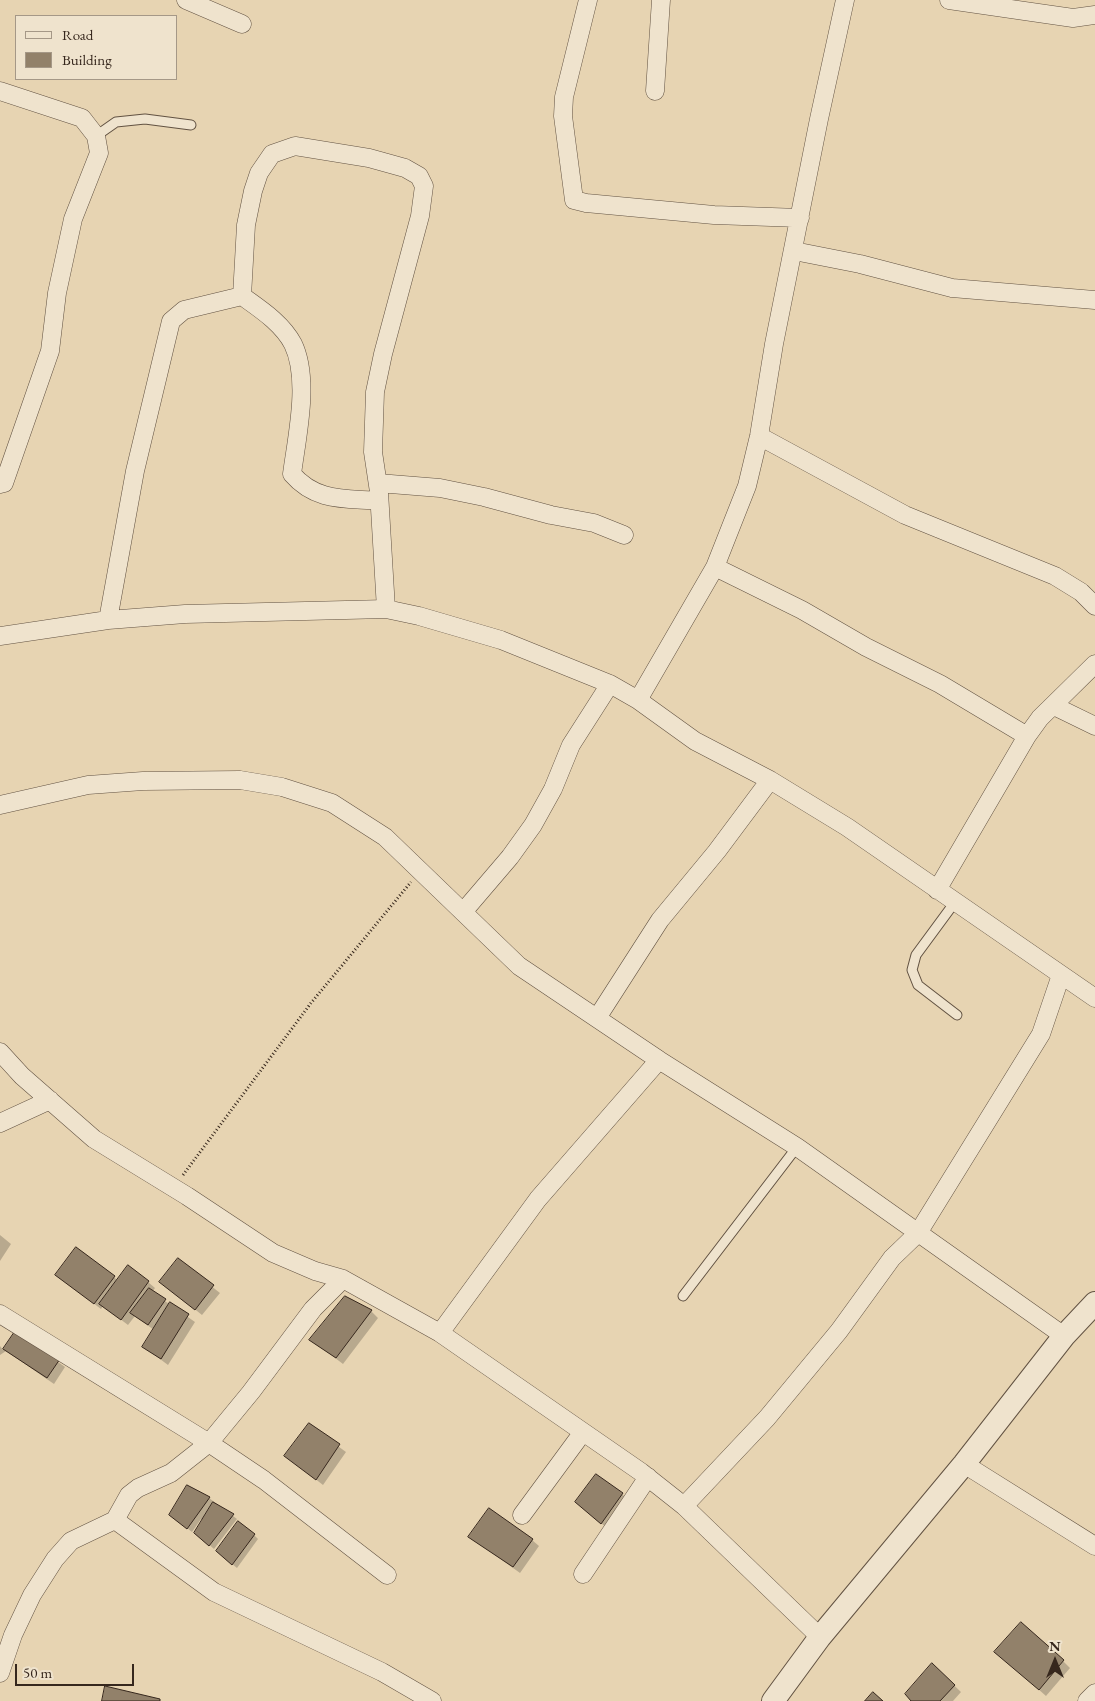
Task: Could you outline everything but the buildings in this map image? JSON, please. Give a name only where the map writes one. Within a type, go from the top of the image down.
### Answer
[{"type":"street","points":[[186,0],[242,24]]},
{"type":"street","points":[[588,0],[564,97],[563,116],[574,200],[586,204],[714,215],[800,218]]},
{"type":"street","points":[[656,91],[661,0]]},
{"type":"street","points":[[638,700],[715,567],[747,486],[759,436],[774,344],[845,0]]},
{"type":"street","points":[[949,0],[1073,18],[1095,16]]},
{"type":"street","points":[[0,91],[82,118],[96,136],[99,153],[73,219],[57,293],[50,351],[4,483],[0,484]]},
{"type":"street","points":[[242,296],[246,225],[252,191],[259,173],[272,154],[295,146],[369,158],[405,168],[419,176],[424,186],[420,216],[382,354],[375,392],[373,452],[378,483],[386,609]]},
{"type":"street","points":[[794,251],[860,264],[952,288],[1095,300]]},
{"type":"street","points":[[108,620],[135,471],[171,321],[184,310],[242,296],[270,316],[292,342],[301,367],[292,474],[304,488],[321,495],[379,501]]},
{"type":"street","points":[[759,436],[905,516],[1055,576],[1081,592],[1095,606]]},
{"type":"street","points":[[378,483],[440,488],[484,497],[551,515],[594,523],[624,535]]},
{"type":"street","points":[[715,567],[802,610],[866,647],[940,684],[1027,736]]},
{"type":"street","points":[[0,636],[108,620],[185,614],[386,609],[419,616],[501,640],[610,684],[638,700],[695,741],[770,780],[847,828],[1095,998]]},
{"type":"street","points":[[937,890],[1027,736],[1040,718],[1095,664]]},
{"type":"street","points":[[463,912],[510,857],[533,825],[553,789],[571,745],[610,684]]},
{"type":"street","points":[[1054,706],[1095,726]]},
{"type":"street","points":[[0,805],[88,785],[143,781],[240,780],[282,787],[332,803],[385,837],[519,966],[659,1060],[797,1147],[1064,1336]]},
{"type":"street","points":[[597,1018],[660,920],[717,851],[770,780]]},
{"type":"street","points":[[684,1506],[767,1418],[838,1331],[892,1258],[918,1233],[1041,1034],[1062,975]]},
{"type":"street","points":[[0,1052],[22,1076],[94,1139],[173,1187],[273,1253],[314,1271],[343,1279],[440,1333],[648,1478],[684,1506],[820,1637]]},
{"type":"street","points":[[440,1333],[538,1199],[659,1060]]},
{"type":"street","points":[[0,1123],[50,1100]]},
{"type":"street","points":[[0,1673],[13,1635],[32,1595],[54,1559],[71,1541],[115,1520],[129,1495],[171,1473],[210,1443],[252,1392],[313,1309],[343,1279]]},
{"type":"street","points":[[773,1701],[820,1637],[964,1464],[1064,1336],[1095,1303]]},
{"type":"street","points":[[0,1314],[210,1443],[264,1480],[387,1575]]},
{"type":"street","points":[[522,1516],[583,1432]]},
{"type":"street","points":[[964,1464],[1095,1546]]},
{"type":"street","points":[[583,1574],[648,1478]]},
{"type":"street","points":[[115,1520],[214,1592],[382,1672],[429,1700]]},
{"type":"street","points":[[1087,1701],[1095,1693]]},
{"type":"lane","points":[[96,136],[116,122],[145,118],[191,125]]},
{"type":"lane","points":[[955,902],[916,955],[912,962],[912,970],[918,984],[958,1015]]},
{"type":"lane","points":[[683,1296],[797,1147]]},
{"type":"path","points":[[173,1187],[311,1003],[420,870]]}]
